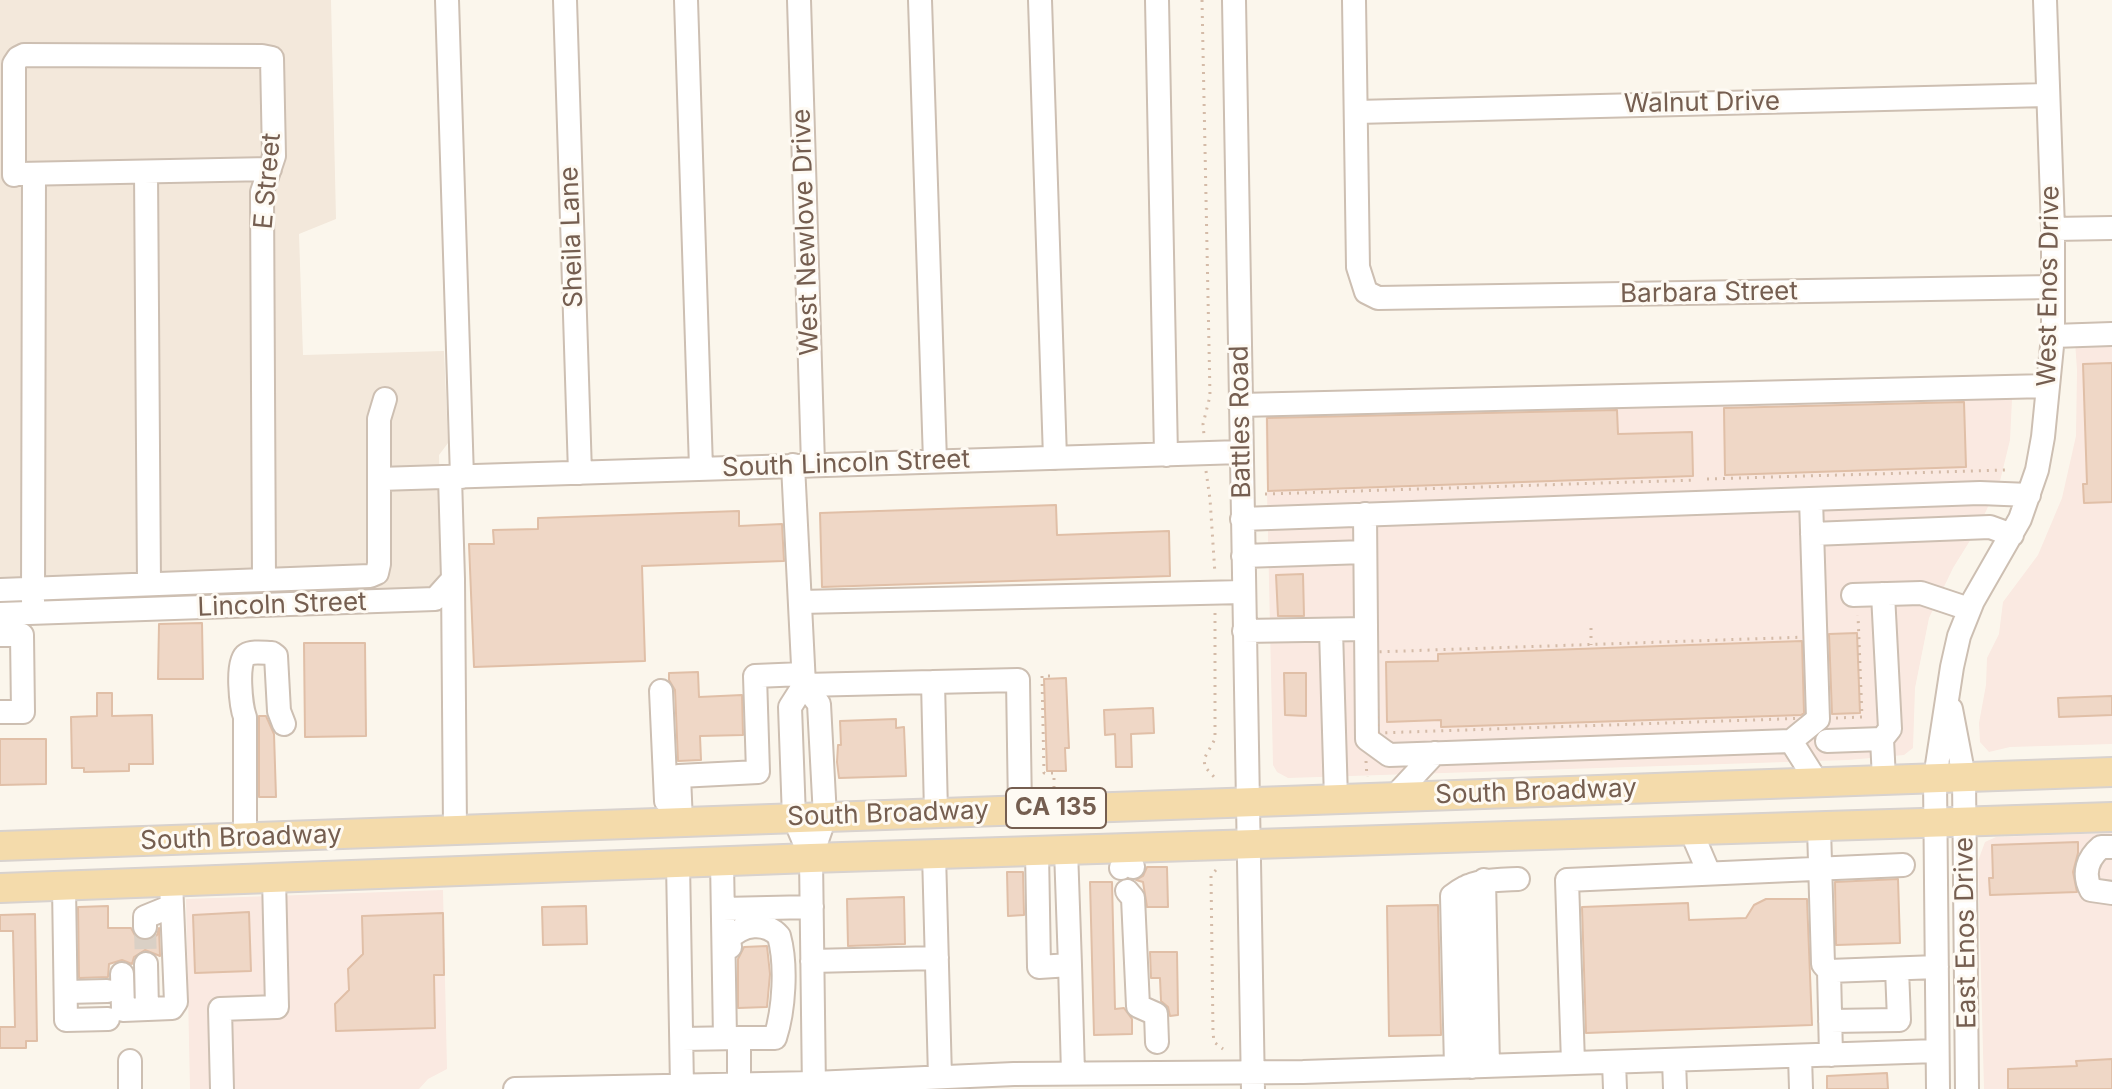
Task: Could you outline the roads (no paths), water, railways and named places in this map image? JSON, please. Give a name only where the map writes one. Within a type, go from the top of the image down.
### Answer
[{"type":"main road","name":"South Broadway","points":[[0,846],[2112,772]]},
{"type":"main road","name":"South Broadway","points":[[0,888],[64,886],[172,894],[274,878],[1066,850],[1127,872],[1248,845],[2112,817]]},
{"type":"street","points":[[447,0],[456,477],[453,579],[455,830]]},
{"type":"street","name":"Sheila Lane","points":[[565,0],[580,473]]},
{"type":"street","points":[[686,0],[701,468]]},
{"type":"street","name":"West Newlove Drive","points":[[799,0],[803,464],[800,602],[804,680]]},
{"type":"street","points":[[920,0],[935,461]]},
{"type":"street","points":[[1040,0],[1055,458]]},
{"type":"street","points":[[1157,0],[1166,455]]},
{"type":"street","name":"Battles Road","points":[[1234,0],[1253,1081]]},
{"type":"street","points":[[1354,0],[1356,112]]},
{"type":"street","name":"West Enos Drive","points":[[1935,778],[1959,636],[1969,609],[2012,535],[2029,495],[2043,437],[2053,336],[2053,229],[2045,0]]},
{"type":"street","name":"E Street","points":[[16,174],[14,64],[24,55],[272,58],[274,156],[262,192],[264,580]]},
{"type":"street","name":"Walnut Drive","points":[[1356,112],[2047,95]]},
{"type":"street","name":"Barbara Street","points":[[1356,112],[1358,267],[1366,292],[1378,298],[2053,287]]},
{"type":"street","points":[[33,613],[16,174],[270,169]]},
{"type":"street","points":[[146,172],[149,584]]},
{"type":"street","points":[[2053,229],[2112,228]]},
{"type":"street","points":[[2053,336],[2112,334]]},
{"type":"street","points":[[1240,405],[2048,386]]},
{"type":"street","points":[[0,590],[370,576],[377,573],[379,419],[385,399]]},
{"type":"street","name":"South Lincoln Street","points":[[379,479],[1241,452]]},
{"type":"street","points":[[1242,519],[1980,493],[2029,495]]},
{"type":"street","points":[[1972,528],[1980,493]]},
{"type":"street","points":[[1365,514],[1367,739],[1389,755],[1791,741],[1818,719],[1811,499]]},
{"type":"street","points":[[1812,534],[1990,527],[2012,535]]},
{"type":"street","points":[[1243,556],[1365,552]]},
{"type":"street","name":"Lincoln Street","points":[[0,614],[435,599],[453,579]]},
{"type":"street","points":[[800,602],[1244,592]]},
{"type":"street","points":[[1855,604],[1883,594],[1921,593],[1969,609]]},
{"type":"street","points":[[1883,594],[1890,729],[1882,739],[1884,779]]},
{"type":"street","points":[[1244,631],[1366,629]]},
{"type":"street","points":[[1331,630],[1336,799]]},
{"type":"street","points":[[0,635],[22,635],[23,712],[0,712]]},
{"type":"street","points":[[245,838],[245,717],[241,707],[241,665],[248,653],[272,653],[276,656],[279,711],[284,724]]},
{"type":"street","points":[[674,822],[679,776],[758,772],[755,676],[933,682],[1018,680],[1020,810]]},
{"type":"street","points":[[804,680],[819,704],[825,817],[811,858],[814,1086]]},
{"type":"street","points":[[804,680],[790,707],[794,818],[811,858]]},
{"type":"street","points":[[933,682],[936,813]]},
{"type":"street","points":[[661,691],[674,822]]},
{"type":"street","name":"West Enos Drive","points":[[1948,696],[1964,777]]},
{"type":"street","points":[[1827,741],[1882,739]]},
{"type":"street","points":[[1791,741],[1817,782]]},
{"type":"street","points":[[1394,797],[1435,753]]},
{"type":"street","name":"East Enos Drive","points":[[1964,777],[1967,1089]]},
{"type":"street","name":"East Enos Drive","points":[[1935,778],[1938,1089]]},
{"type":"street","points":[[1819,828],[1823,964],[1829,971],[1831,1055]]},
{"type":"street","points":[[1691,831],[1709,873]]},
{"type":"street","points":[[2112,847],[2101,847],[2088,859],[2087,883],[2091,890],[2112,893]]},
{"type":"street","points":[[1066,850],[1073,1073]]},
{"type":"street","points":[[1037,851],[1039,967],[1070,965]]},
{"type":"street","points":[[934,854],[940,1077]]},
{"type":"street","points":[[722,861],[732,1038],[739,1085]]},
{"type":"street","points":[[678,863],[682,1086]]},
{"type":"street","points":[[1573,1063],[1567,880],[1903,865]]},
{"type":"street","points":[[1127,872],[1133,898],[1138,1006],[1156,1014],[1157,1042]]},
{"type":"street","points":[[222,1089],[220,1009],[277,1007],[274,878]]},
{"type":"street","points":[[1472,1067],[1452,896],[1472,884],[1518,879]]},
{"type":"street","points":[[1472,884],[1472,1067]]},
{"type":"street","points":[[64,886],[66,1020],[108,1019]]},
{"type":"street","points":[[145,927],[145,917],[172,894]]},
{"type":"street","points":[[122,974],[123,1010],[172,1008],[176,1002],[172,894]]},
{"type":"street","points":[[723,909],[812,907]]},
{"type":"street","points":[[682,1039],[775,1038],[783,1007],[779,936],[767,927],[751,926],[736,931],[729,939],[730,947]]},
{"type":"street","points":[[812,961],[937,958]]},
{"type":"street","points":[[146,964],[147,1009]]},
{"type":"street","points":[[1829,971],[1937,967]]},
{"type":"street","points":[[1830,1021],[1911,1019],[1904,968]]},
{"type":"street","points":[[66,992],[107,991]]},
{"type":"street","points":[[732,1008],[732,1038]]},
{"type":"street","points":[[515,1089],[814,1086],[940,1077],[1073,1073],[1253,1081],[1472,1067],[1937,1051]]},
{"type":"street","points":[[1800,1056],[1801,1089]]},
{"type":"street","points":[[1674,1060],[1675,1089]]},
{"type":"street","points":[[130,1061],[130,1089]]},
{"type":"street","points":[[1614,1062],[1615,1089]]},
{"type":"tunnel","points":[[145,927],[146,964]]}]
